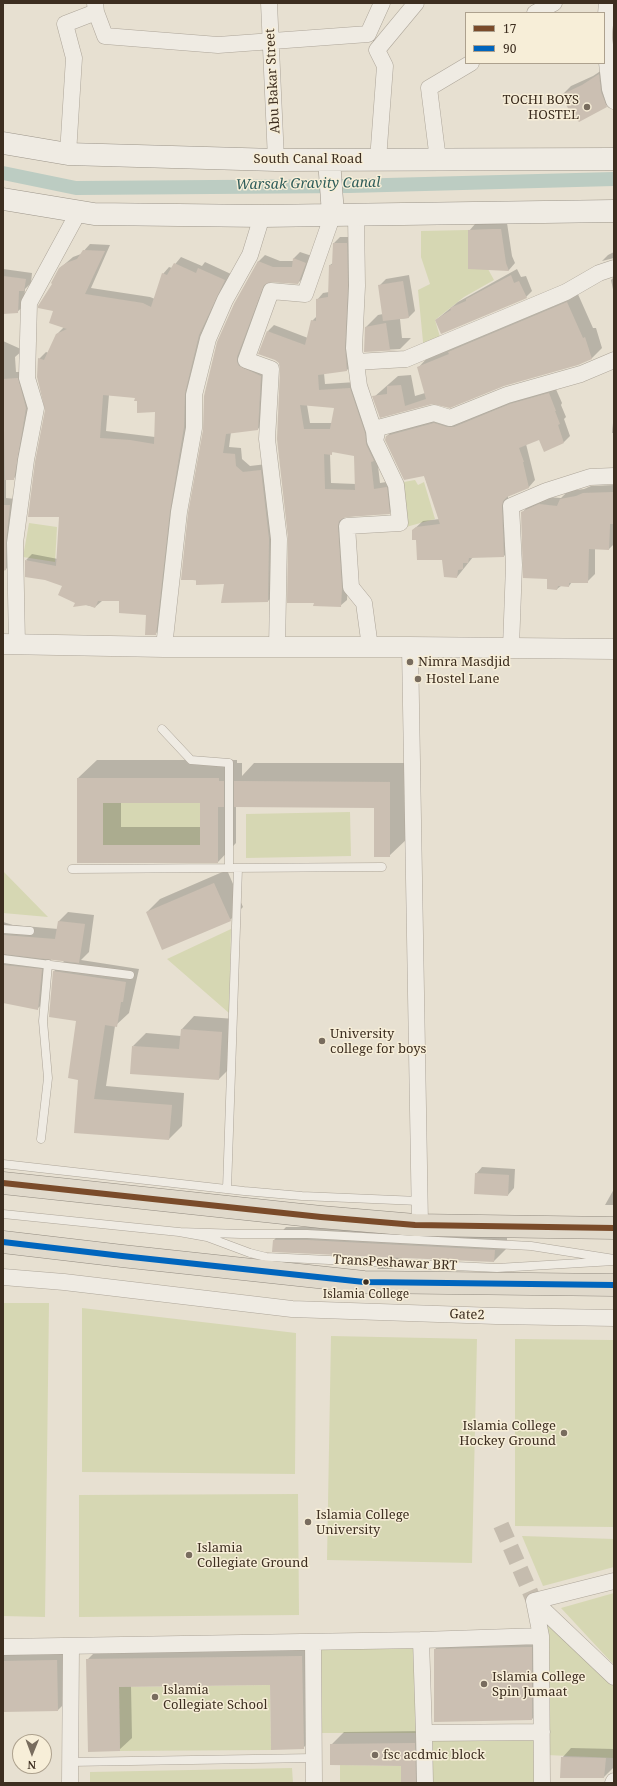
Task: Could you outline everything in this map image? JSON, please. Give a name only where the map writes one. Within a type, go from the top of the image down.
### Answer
[{"type":"highway","points":[[3,1183],[321,1217],[415,1225],[421,1213],[614,1228]]},
{"type":"highway","points":[[3,1242],[364,1282],[614,1285]]},
{"type":"main road","name":"South Canal Road","points":[[3,143],[68,154],[276,160],[614,159]]},
{"type":"main road","points":[[330,160],[333,214]]},
{"type":"main road","points":[[3,199],[94,214],[262,216],[614,211]]},
{"type":"street","name":"Abu Bakar Street","points":[[269,3],[276,160]]},
{"type":"street","points":[[68,154],[74,58],[65,24],[96,8],[105,36],[218,45],[368,34],[382,3]]},
{"type":"street","points":[[378,160],[385,66],[377,50],[416,3]]},
{"type":"street","points":[[537,12],[554,3]]},
{"type":"street","points":[[605,25],[607,3]]},
{"type":"street","points":[[605,45],[610,89],[614,101]]},
{"type":"street","points":[[438,160],[429,88],[469,64]]},
{"type":"street","points":[[78,211],[29,303],[27,378],[36,408],[26,460],[15,543],[10,644],[277,648],[511,647],[614,649]]},
{"type":"street","points":[[277,648],[279,539],[267,438],[271,369],[246,360],[271,291],[305,294],[333,214]]},
{"type":"street","points":[[356,214],[357,286],[354,348],[359,386],[374,431],[375,441],[396,485],[400,523],[347,526],[351,587],[364,603],[370,647]]},
{"type":"street","points":[[164,647],[179,512],[194,428],[194,395],[208,340],[225,300],[250,255],[262,216]]},
{"type":"street","points":[[356,362],[406,359],[566,292],[599,273],[614,268]]},
{"type":"street","points":[[375,441],[378,428],[434,413],[450,418],[507,395],[581,374],[614,360]]},
{"type":"street","points":[[511,647],[514,565],[511,506],[546,491],[590,477],[614,476]]},
{"type":"street","points":[[410,647],[421,1213]]},
{"type":"street","name":"Gate2","points":[[3,1277],[64,1282],[260,1306],[321,1310],[614,1318]]},
{"type":"street","points":[[534,1601],[614,1581]]},
{"type":"street","points":[[534,1601],[542,1636],[542,1783]]},
{"type":"street","points":[[534,1601],[614,1677]]},
{"type":"street","points":[[3,1647],[421,1640],[542,1636]]},
{"type":"street","points":[[421,1640],[425,1783]]},
{"type":"street","points":[[313,1642],[314,1783]]},
{"type":"street","points":[[70,1783],[71,1646]]},
{"type":"street","points":[[424,1733],[542,1732]]},
{"type":"lane","points":[[162,729],[191,760],[229,762],[229,868]]},
{"type":"lane","points":[[72,869],[382,867]]},
{"type":"lane","points":[[227,1189],[238,868]]},
{"type":"lane","points":[[3,929],[30,931]]},
{"type":"lane","points":[[3,959],[130,975]]},
{"type":"lane","points":[[41,1139],[48,1078],[43,1020],[48,964]]},
{"type":"lane","points":[[3,1164],[302,1196],[421,1213]]},
{"type":"lane","name":"TransPeshawar BRT","points":[[3,1214],[179,1232],[307,1234],[531,1246],[614,1260]]},
{"type":"lane","points":[[557,1218],[614,1220]]},
{"type":"lane","name":"TransPeshawar BRT","points":[[179,1232],[207,1237],[250,1253],[266,1257],[496,1268],[614,1260]]},
{"type":"lane","points":[[70,1762],[314,1758]]},
{"type":"green space","points":[[468,230],[468,269],[488,269],[494,280],[464,297],[435,320],[443,347],[424,352],[418,290],[430,284],[421,257],[421,231]]},
{"type":"green space","points":[[415,480],[418,485],[424,482],[435,519],[406,527],[398,483]]},
{"type":"green space","points":[[29,523],[57,527],[55,562],[23,557]]},
{"type":"green space","points":[[103,803],[200,803],[200,845],[103,845]]},
{"type":"green space","points":[[350,812],[351,856],[246,858],[246,814]]},
{"type":"green space","points":[[3,871],[48,917],[3,913]]},
{"type":"green space","points":[[231,929],[229,1013],[167,959]]},
{"type":"green space","points":[[3,1303],[49,1303],[45,1617],[3,1616]]},
{"type":"green space","points":[[82,1308],[296,1333],[295,1474],[82,1472]]},
{"type":"green space","points":[[331,1336],[477,1339],[472,1563],[327,1560]]},
{"type":"green space","name":"Islamia College Hockey Ground","points":[[515,1339],[614,1340],[614,1527],[515,1526]]},
{"type":"green space","name":"Islamia Collegiate Ground","points":[[298,1494],[299,1615],[79,1617],[79,1495]]},
{"type":"green space","points":[[522,1536],[614,1539],[614,1567],[543,1586]]},
{"type":"green space","points":[[614,1593],[614,1665],[561,1608]]},
{"type":"green space","points":[[545,1610],[614,1677],[614,1758],[546,1755]]},
{"type":"green space","points":[[421,1640],[424,1733],[314,1733],[313,1642]]},
{"type":"green space","points":[[270,1685],[271,1750],[120,1751],[119,1687]]},
{"type":"green space","points":[[545,1732],[546,1783],[426,1783],[424,1733]]},
{"type":"green space","points":[[340,1765],[401,1766],[401,1783],[340,1783]]},
{"type":"green space","points":[[292,1768],[293,1783],[90,1783],[90,1772]]},
{"type":"building","name":"TOCHI BOYS HOSTEL","points":[[599,74],[601,92],[607,107],[579,122],[570,112],[561,95],[582,85]]},
{"type":"building","points":[[501,229],[506,263],[509,271],[468,269],[468,230]]},
{"type":"building","points":[[333,243],[347,243],[348,286],[345,348],[347,371],[318,375],[319,390],[350,388],[365,433],[366,444],[374,461],[371,462],[374,489],[387,487],[390,514],[346,517],[339,521],[338,527],[342,588],[341,607],[313,606],[314,603],[287,603],[288,538],[277,439],[280,369],[279,363],[275,360],[258,354],[267,331],[305,345],[311,320],[316,321],[316,299],[328,297],[329,265],[332,265]],"holes":[[[300,405],[334,408],[330,429],[304,429]],[[332,452],[354,456],[355,490],[325,489],[324,454],[332,455]]]},
{"type":"building","points":[[83,250],[105,251],[85,294],[143,303],[151,307],[162,273],[167,275],[174,263],[196,273],[198,268],[225,280],[199,335],[185,393],[184,427],[170,511],[156,635],[145,635],[146,615],[119,613],[119,601],[98,601],[95,608],[87,605],[73,607],[75,603],[58,595],[62,586],[45,580],[25,577],[25,560],[56,566],[59,517],[28,517],[35,462],[45,410],[37,377],[38,358],[44,360],[56,334],[67,329],[49,323],[53,311],[38,308],[38,306],[52,284],[51,283],[59,268],[66,263],[77,259]],"holes":[[[103,395],[135,398],[134,401],[137,401],[137,413],[155,412],[154,444],[130,440],[100,438]]]},
{"type":"building","points":[[293,258],[306,263],[298,284],[272,282],[264,285],[237,357],[239,366],[261,376],[258,430],[226,434],[223,453],[235,454],[236,466],[243,472],[261,470],[269,539],[268,602],[221,603],[224,584],[196,585],[196,580],[181,580],[188,513],[203,430],[204,396],[217,342],[234,304],[258,261],[273,267],[292,267]]},
{"type":"building","points":[[511,275],[514,283],[519,281],[527,298],[441,334],[435,320],[451,310],[450,308],[466,301],[466,299]]},
{"type":"building","points":[[3,276],[26,279],[24,291],[19,291],[18,313],[3,314]]},
{"type":"building","points":[[403,281],[409,318],[383,321],[378,285]]},
{"type":"building","points":[[567,302],[583,338],[585,337],[592,359],[578,365],[504,386],[450,408],[432,404],[380,418],[372,396],[387,394],[387,386],[401,385],[405,406],[426,399],[417,367],[449,354],[448,352]]},
{"type":"building","points":[[386,323],[390,350],[400,350],[364,352],[365,327]]},
{"type":"building","points":[[18,378],[26,408],[14,480],[5,480],[3,379]]},
{"type":"building","points":[[549,393],[560,424],[558,425],[564,443],[544,452],[539,440],[519,448],[524,462],[529,488],[507,497],[503,501],[504,557],[469,558],[468,563],[463,563],[463,569],[458,570],[457,578],[444,577],[442,560],[417,560],[416,540],[412,540],[412,530],[416,527],[440,524],[424,476],[404,480],[385,440],[386,436],[434,423],[447,427],[454,427],[510,404]]},
{"type":"building","points":[[614,492],[614,524],[610,524],[609,550],[589,549],[588,583],[569,583],[569,587],[558,586],[557,590],[547,589],[547,579],[523,578],[521,512],[539,504],[557,506],[560,499],[583,493]]},
{"type":"building","points":[[3,505],[10,505],[6,542],[6,570],[3,571]]},
{"type":"building","points":[[77,778],[219,778],[219,781],[224,781],[224,807],[218,807],[218,863],[77,863]],"holes":[[[103,803],[200,803],[200,845],[103,845]]]},
{"type":"building","points":[[234,781],[390,782],[390,857],[374,857],[374,808],[234,807]]},
{"type":"building","points":[[214,883],[231,921],[162,950],[146,912]]},
{"type":"building","points":[[58,921],[85,924],[79,963],[3,954],[3,935],[55,939]]},
{"type":"building","points":[[3,965],[42,969],[38,1010],[3,1003]]},
{"type":"building","points":[[53,971],[126,982],[117,1027],[105,1025],[94,1099],[172,1105],[169,1140],[74,1133],[78,1080],[68,1078],[76,1021],[49,1017]]},
{"type":"building","points":[[181,1029],[222,1032],[219,1080],[130,1074],[132,1046],[179,1049]]},
{"type":"building","points":[[475,1173],[509,1175],[508,1196],[474,1194]]},
{"type":"building","points":[[273,1240],[307,1240],[495,1250],[494,1262],[272,1252]]},
{"type":"building","name":"Islamia College Spin Jumaat","points":[[532,1647],[532,1720],[434,1722],[434,1649]]},
{"type":"building","name":"Islamia Collegiate School","points":[[302,1656],[304,1749],[271,1750],[270,1685],[119,1687],[120,1751],[88,1752],[86,1659]]},
{"type":"building","points":[[57,1660],[58,1711],[3,1712],[3,1661]]},
{"type":"building","name":"fsc acdmic block","points":[[415,1743],[416,1783],[401,1783],[401,1766],[330,1765],[330,1744]]},
{"type":"building","points":[[561,1757],[606,1758],[604,1778],[560,1778]]},
{"type":"waterway","name":"Warsak Gravity Canal","points":[[3,173],[76,188],[349,186],[614,179]]},
{"type":"tunnel","points":[[501,1525],[534,1601]]},
{"type":"transit line","name":"17","points":[[3,1183],[321,1217],[415,1225],[614,1228]]},
{"type":"transit line","name":"90","points":[[3,1242],[364,1282],[614,1285]]},
{"type":"place","name":"TOCHI BOYS HOSTEL","points":[[587,107]]},
{"type":"place","name":"Nimra Masdjid","points":[[410,662]]},
{"type":"place","name":"Hostel Lane","points":[[418,679]]},
{"type":"place","name":"University college for boys","points":[[322,1041]]},
{"type":"place","name":"Islamia College","points":[[366,1282]]},
{"type":"place","name":"Islamia College Hockey Ground","points":[[564,1433]]},
{"type":"place","name":"Islamia College University","points":[[308,1522]]},
{"type":"place","name":"Islamia Collegiate Ground","points":[[189,1555]]},
{"type":"place","name":"Islamia College Spin Jumaat","points":[[484,1684]]},
{"type":"place","name":"Islamia Collegiate School","points":[[155,1697]]},
{"type":"place","name":"fsc acdmic block","points":[[375,1755]]}]
